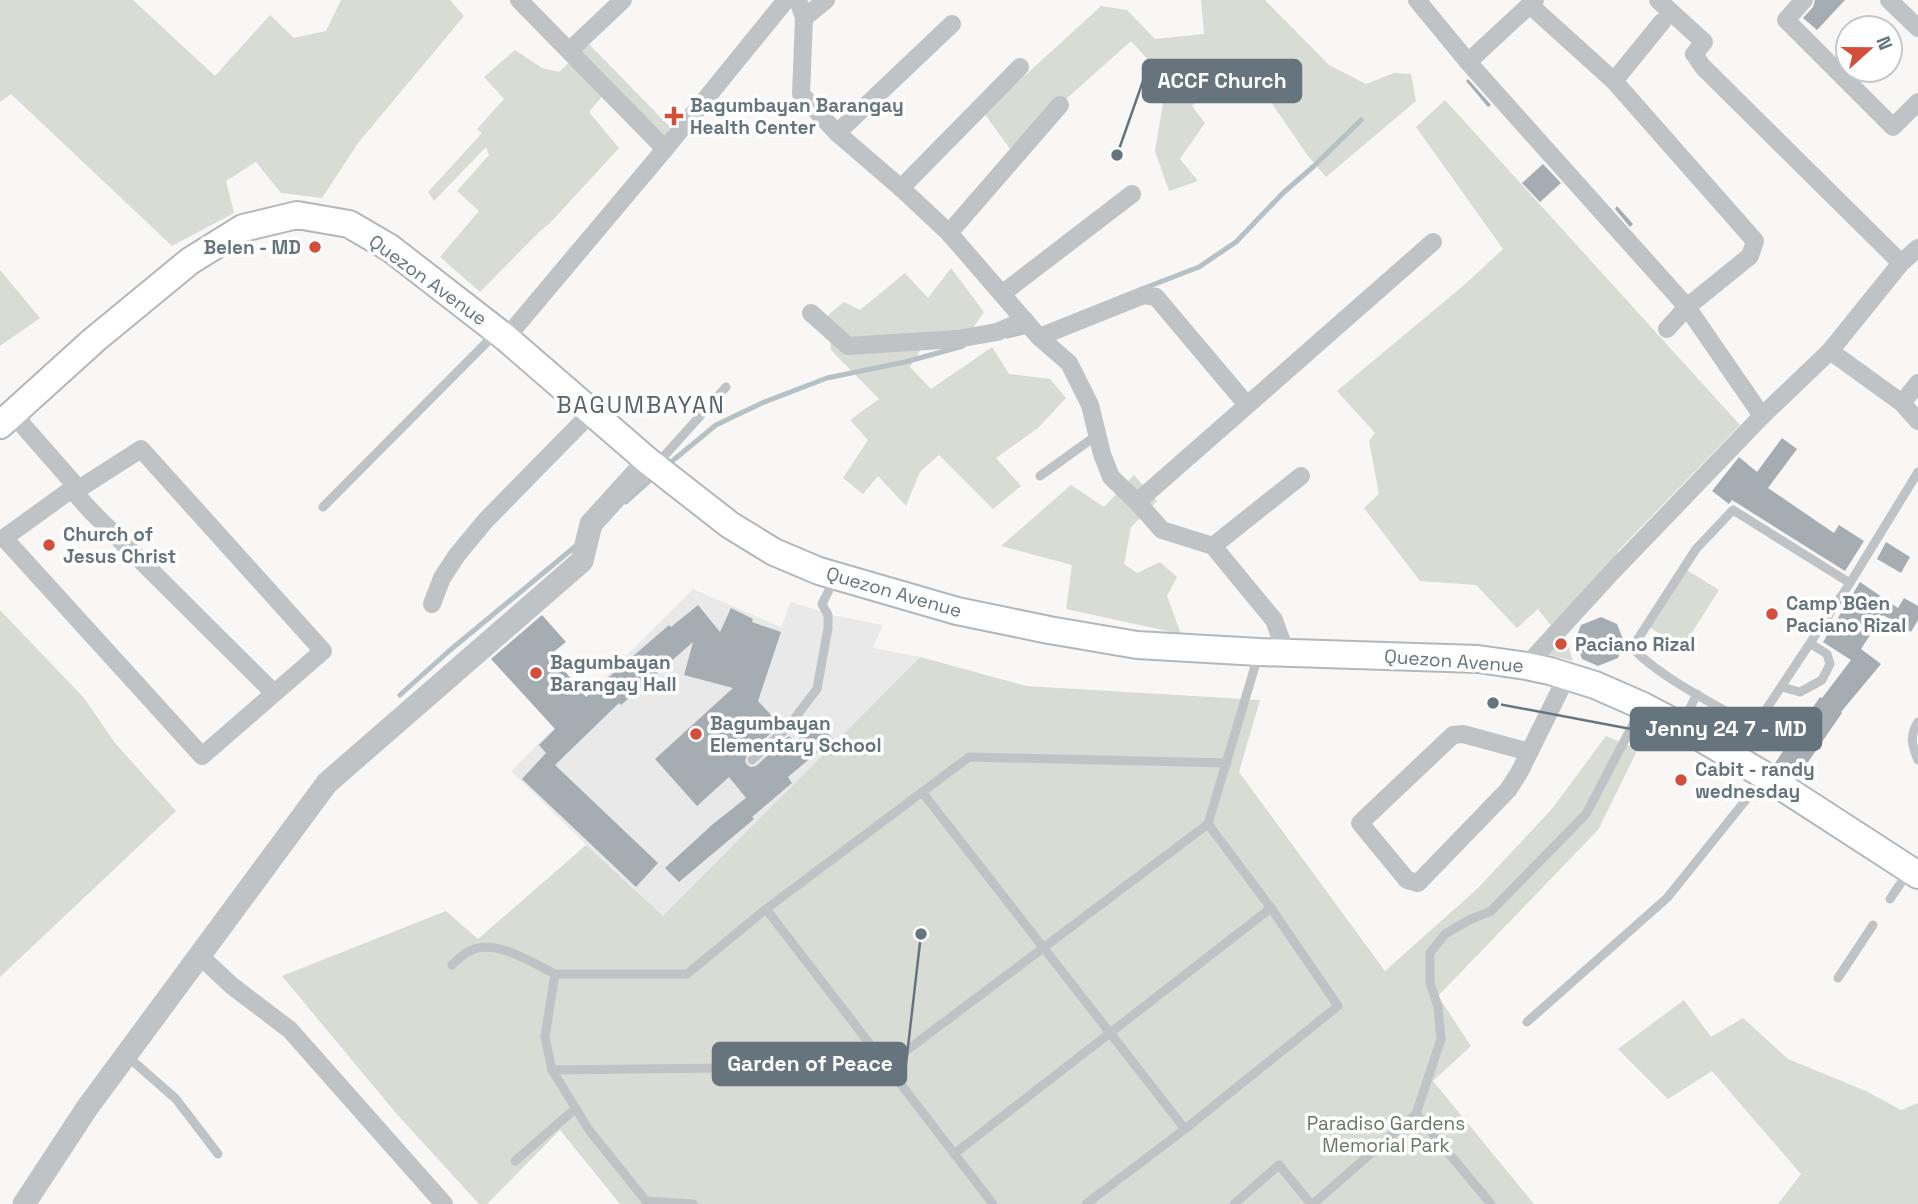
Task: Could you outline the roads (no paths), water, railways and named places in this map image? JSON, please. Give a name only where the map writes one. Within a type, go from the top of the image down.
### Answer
[{"type":"main road","name":"Quezon Avenue","points":[[6,420],[94,340],[190,261],[243,228],[298,215],[349,224],[390,248],[502,335],[651,463],[730,524],[774,552],[835,576],[957,611],[1138,645],[1478,659],[1526,666],[1566,676],[1595,685],[1681,726],[1762,774],[1914,872]]},
{"type":"street","points":[[519,0],[665,149]]},
{"type":"street","points":[[569,51],[623,0]]},
{"type":"street","points":[[502,335],[665,149],[786,0]]},
{"type":"street","points":[[798,0],[804,18],[801,94],[837,134],[901,188],[948,233],[1040,337],[1069,363],[1090,405],[1101,454],[1111,477],[1162,530],[1213,545],[1275,620],[1286,653]]},
{"type":"street","points":[[804,18],[826,0]]},
{"type":"street","points":[[1417,0],[1468,62],[1687,307],[1762,416]]},
{"type":"street","points":[[1804,0],[1786,20],[1893,127],[1918,102]]},
{"type":"street","points":[[1889,0],[1918,29]]},
{"type":"street","points":[[1661,1],[1704,43],[1694,54],[1703,67],[1901,264]]},
{"type":"street","points":[[1468,62],[1533,3],[1614,81],[1755,241],[1750,257],[1687,307],[1667,329]]},
{"type":"street","points":[[1614,81],[1662,22]]},
{"type":"street","points":[[837,134],[952,24]]},
{"type":"street","points":[[901,188],[1020,67]]},
{"type":"street","points":[[948,233],[1060,105]]},
{"type":"street","points":[[1003,293],[1132,194]]},
{"type":"street","points":[[1137,502],[1433,242]]},
{"type":"street","points":[[1526,666],[1762,416],[1830,351],[1901,264],[1918,248]]},
{"type":"street","points":[[1040,337],[1144,295],[1156,298],[1247,405]]},
{"type":"street","points":[[811,313],[848,346],[957,339],[997,332],[1026,320]]},
{"type":"street","points":[[1830,351],[1902,403],[1918,421]]},
{"type":"street","points":[[1902,403],[1918,383]]},
{"type":"street","points":[[432,604],[442,578],[486,520],[592,412]]},
{"type":"street","points":[[6,420],[274,693]]},
{"type":"street","points":[[141,449],[323,650],[202,757],[4,538],[75,489],[141,449]]},
{"type":"street","points":[[24,1204],[87,1108],[327,783],[582,561],[591,524],[651,463]]},
{"type":"street","points":[[1213,545],[1301,476]]},
{"type":"street","points":[[1530,752],[1463,734],[1453,735],[1360,823],[1407,880],[1418,883],[1508,790],[1530,752],[1566,676]]},
{"type":"street","points":[[199,955],[231,985],[290,1030],[444,1204]]},
{"type":"lane","points":[[323,507],[502,335]]},
{"type":"lane","points":[[651,463],[726,387]]},
{"type":"lane","points":[[1040,476],[1097,435]]},
{"type":"lane","points":[[1850,583],[1733,510],[1696,549],[1632,648],[1643,659],[1698,694],[1751,725],[1757,723],[1811,644],[1850,583],[1918,472]]},
{"type":"lane","points":[[752,760],[788,727],[817,690],[828,628],[828,615],[822,604],[835,576]]},
{"type":"lane","points":[[1782,687],[1800,692],[1822,680],[1830,664],[1827,654],[1811,644]]},
{"type":"lane","points":[[552,1070],[887,1066],[1208,824],[1259,652]]},
{"type":"lane","points":[[1681,726],[1698,694]]},
{"type":"lane","points":[[1234,1204],[1279,1164],[1312,1204],[1416,1114],[1441,1039],[1438,1007],[1430,983],[1430,953],[1445,934],[1491,911],[1586,814],[1643,706]]},
{"type":"lane","points":[[1918,722],[1911,741],[1918,760]]},
{"type":"lane","points":[[452,965],[470,950],[484,947],[507,950],[555,974],[687,974],[766,909],[969,757],[1227,763]]},
{"type":"lane","points":[[1527,1022],[1667,898],[1749,796],[1762,774]]},
{"type":"lane","points":[[922,792],[1185,1129]]},
{"type":"lane","points":[[1086,1204],[1185,1129],[1338,1006],[1271,908],[1208,824]]},
{"type":"lane","points":[[1890,899],[1914,872]]},
{"type":"lane","points":[[954,1154],[1271,908]]},
{"type":"lane","points":[[766,909],[993,1204]]},
{"type":"lane","points":[[1838,978],[1873,925]]},
{"type":"lane","points":[[555,974],[545,1037],[552,1070],[589,1130],[646,1201],[693,1204]]},
{"type":"lane","points":[[126,1055],[176,1099],[218,1154]]},
{"type":"lane","points":[[514,1161],[576,1108]]},
{"type":"lane","points":[[1416,1114],[1491,1204]]},
{"type":"waterway","points":[[1142,289],[1199,267],[1236,242],[1283,193],[1361,120]]},
{"type":"waterway","points":[[1007,336],[1028,331]]},
{"type":"waterway","points":[[665,467],[716,425],[762,403],[827,378],[905,362],[963,346]]},
{"type":"waterway","points":[[626,502],[655,476]]},
{"type":"waterway","points":[[400,695],[577,545]]},
{"type":"place","name":"Bagumbayan Barangay Health Center","points":[[674,116]]},
{"type":"place","name":"ACCF Church","points":[[1117,155]]},
{"type":"place","name":"Belen - MD","points":[[315,247]]},
{"type":"place","name":"Church of Jesus Christ","points":[[49,545]]},
{"type":"place","name":"Camp BGen Paciano Rizal","points":[[1772,614]]},
{"type":"place","name":"Paciano Rizal","points":[[1561,644]]},
{"type":"place","name":"Bagumbayan Barangay Hall","points":[[536,673]]},
{"type":"place","name":"Jenny 24 7 - MD","points":[[1493,703]]},
{"type":"place","name":"Bagumbayan Elementary School","points":[[696,734]]},
{"type":"place","name":"Cabit - randy wednesday","points":[[1681,780]]},
{"type":"place","name":"Garden of Peace","points":[[921,934]]},
{"type":"district","name":"BAGUMBAYAN","points":[[641,405]]},
{"type":"park label","name":"Paradiso Gardens Memorial Park","points":[[1386,1134]]}]
